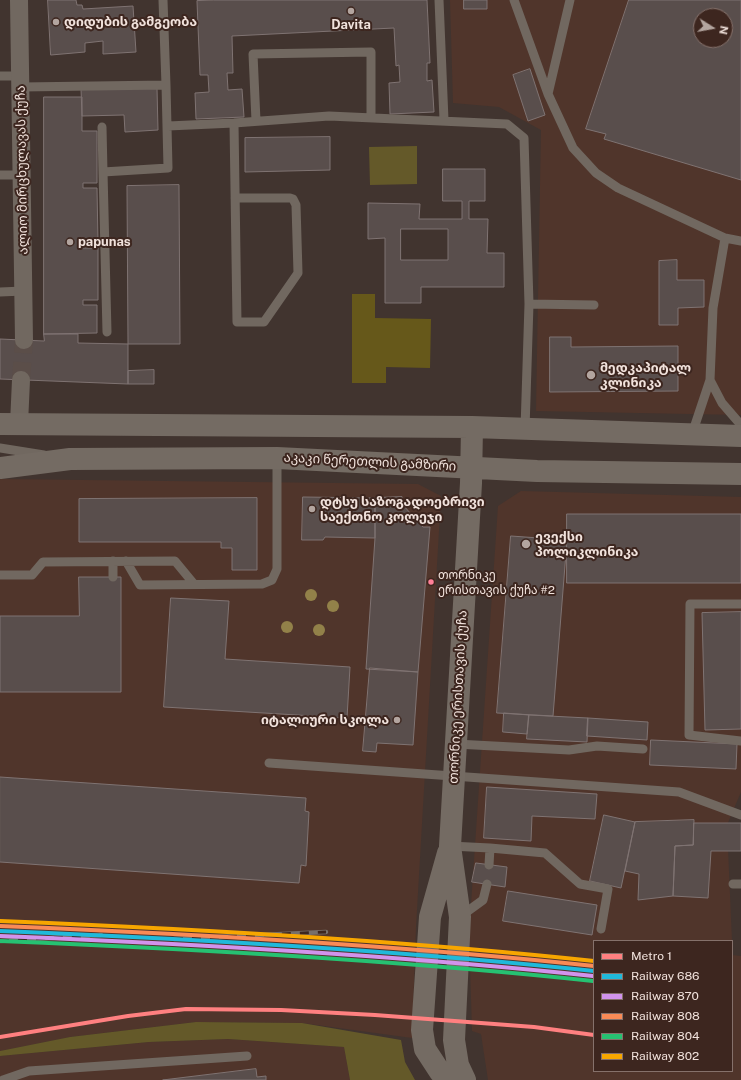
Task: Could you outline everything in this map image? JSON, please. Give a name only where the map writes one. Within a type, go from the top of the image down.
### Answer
[{"type":"main road","points":[[9,424],[472,427],[741,436]]},
{"type":"main road","name":"თორნიკე ერისთავის ქუჩა","points":[[466,1080],[458,1065],[454,1040],[460,917],[450,846],[472,427]]},
{"type":"main road","name":"აკაკი წერეთლის გამზირი","points":[[0,468],[70,459],[277,458],[537,471],[741,474]]},
{"type":"main road","name":"თორნიკე ერისთავის ქუჩა","points":[[450,846],[430,917],[422,1030],[425,1049],[440,1072],[452,1080]]},
{"type":"street","name":"ალიო მირცხულავას ქუჩა","points":[[19,0],[24,340]]},
{"type":"street","points":[[9,424],[21,380]]},
{"type":"lane","points":[[103,172],[168,168],[168,126],[163,0]]},
{"type":"lane","points":[[439,0],[444,120]]},
{"type":"lane","points":[[514,0],[548,94],[573,148],[596,173],[618,188],[725,238],[741,241]]},
{"type":"lane","points":[[548,94],[570,0]]},
{"type":"lane","points":[[256,121],[253,54],[371,52],[371,117]]},
{"type":"lane","points":[[0,76],[20,81],[166,85]]},
{"type":"lane","points":[[168,126],[329,116],[371,117],[507,124],[524,138],[529,304],[525,429]]},
{"type":"lane","points":[[234,123],[235,198],[237,322],[264,322],[298,273],[296,205],[293,199],[290,198],[235,198]]},
{"type":"lane","points":[[102,127],[107,332]]},
{"type":"lane","points":[[0,175],[22,175]]},
{"type":"lane","points":[[692,434],[710,380],[713,308],[725,238]]},
{"type":"lane","points":[[0,292],[23,291]]},
{"type":"lane","points":[[529,304],[594,305]]},
{"type":"lane","points":[[710,380],[722,403],[741,425]]},
{"type":"lane","points":[[0,448],[70,459]]},
{"type":"lane","points":[[126,561],[140,585],[262,584],[272,580],[277,569],[277,458]]},
{"type":"lane","points":[[113,561],[113,577]]},
{"type":"lane","points":[[0,576],[32,575],[43,562],[175,561],[194,584]]},
{"type":"lane","points":[[741,604],[690,604],[689,735],[741,741]]},
{"type":"lane","points":[[456,744],[570,750],[597,746],[643,749]]},
{"type":"lane","points":[[269,763],[679,792],[741,815]]},
{"type":"lane","points":[[450,846],[545,852],[580,884],[608,889],[601,929]]},
{"type":"lane","points":[[489,865],[490,848]]},
{"type":"lane","points":[[460,917],[483,900],[486,884]]},
{"type":"lane","points":[[3,1080],[29,1071],[247,1056]]},
{"type":"shaded area","points":[[450,0],[741,0],[741,415],[536,411],[541,130],[499,107],[453,103]]},
{"type":"shaded area","points":[[417,146],[417,184],[370,185],[369,147]]},
{"type":"shaded area","points":[[352,294],[375,294],[375,318],[431,319],[430,368],[386,367],[386,383],[352,383]]},
{"type":"shaded area","points":[[0,479],[418,484],[441,496],[416,927],[412,1038],[302,1023],[196,1022],[70,1037],[0,1051]]},
{"type":"shaded area","points":[[521,491],[741,497],[741,792],[727,825],[732,940],[593,940],[593,1072],[733,1072],[733,955],[741,956],[741,1080],[488,1080],[481,1034],[472,1031],[469,934],[498,506]]},
{"type":"shaded area","points":[[196,1022],[302,1023],[401,1040],[405,1062],[415,1080],[350,1080],[344,1047],[228,1039],[149,1042],[0,1056],[0,1051],[70,1037]]},
{"type":"shaded area","points":[[228,1039],[344,1047],[350,1080],[0,1080],[0,1056],[149,1042]]},
{"type":"building","points":[[48,0],[76,0],[77,5],[82,5],[83,9],[133,6],[136,52],[103,54],[103,41],[85,43],[85,52],[51,55]]},
{"type":"building","points":[[427,0],[430,63],[427,63],[427,81],[432,80],[434,112],[390,114],[389,83],[400,82],[399,65],[396,66],[394,28],[232,36],[233,73],[227,73],[228,90],[242,89],[244,117],[196,119],[195,93],[209,92],[208,75],[200,75],[197,1]]},
{"type":"building","points":[[464,0],[487,0],[487,9],[464,9]]},
{"type":"building","points":[[629,0],[741,0],[741,180],[604,139],[606,134],[586,129]]},
{"type":"building","points":[[530,69],[545,115],[528,121],[513,75]]},
{"type":"building","points":[[157,88],[158,130],[125,132],[124,115],[82,116],[81,89]]},
{"type":"building","points":[[44,97],[82,97],[82,131],[97,131],[97,183],[83,183],[83,188],[97,188],[98,243],[83,243],[83,248],[98,248],[98,300],[83,300],[83,305],[97,305],[97,333],[44,334]]},
{"type":"building","points":[[330,137],[330,170],[245,172],[245,138]]},
{"type":"building","points":[[443,169],[485,169],[485,201],[469,201],[469,219],[488,219],[487,253],[504,253],[504,287],[421,287],[421,303],[385,303],[385,238],[368,239],[368,203],[420,204],[419,219],[462,219],[462,201],[443,201]],"holes":[[[401,229],[448,229],[448,260],[401,260]]]},
{"type":"building","points":[[179,185],[180,344],[128,344],[127,186]]},
{"type":"building","points":[[677,260],[677,280],[704,280],[704,307],[678,308],[678,325],[659,325],[659,261]]},
{"type":"building","points":[[44,334],[78,334],[78,343],[128,344],[128,384],[0,379],[0,339],[44,341]]},
{"type":"building","points":[[550,337],[571,337],[571,347],[678,346],[678,391],[550,392]]},
{"type":"building","points":[[154,370],[154,384],[128,384],[128,371]]},
{"type":"building","points":[[303,497],[375,498],[375,538],[325,537],[323,540],[302,540]]},
{"type":"building","points":[[402,497],[402,504],[423,527],[430,527],[418,672],[366,669],[375,538],[375,498]]},
{"type":"building","points":[[257,498],[257,570],[232,570],[232,548],[221,548],[221,542],[79,542],[79,499]]},
{"type":"building","points":[[567,514],[741,514],[741,583],[567,583]]},
{"type":"building","points":[[511,536],[567,540],[553,716],[497,713]]},
{"type":"building","points":[[79,577],[121,577],[121,692],[0,692],[0,616],[79,616]]},
{"type":"building","points":[[171,598],[229,601],[225,659],[350,667],[347,718],[164,707]]},
{"type":"building","points":[[741,612],[741,729],[705,730],[702,613]]},
{"type":"building","points":[[370,668],[418,672],[413,745],[377,743],[376,752],[363,751]]},
{"type":"building","points":[[504,713],[529,715],[527,734],[503,732]]},
{"type":"building","points":[[529,715],[588,718],[587,742],[527,739]]},
{"type":"building","points":[[588,718],[648,722],[647,740],[587,736]]},
{"type":"building","points":[[651,740],[737,744],[736,769],[650,765]]},
{"type":"building","points":[[0,777],[306,798],[305,811],[309,812],[306,866],[301,865],[299,883],[0,862]]},
{"type":"building","points":[[487,787],[597,794],[595,819],[532,816],[531,841],[484,838]]},
{"type":"building","points":[[604,815],[635,822],[621,888],[590,881]]},
{"type":"building","points":[[694,820],[693,845],[675,846],[673,896],[638,900],[639,874],[625,871],[635,822]]},
{"type":"building","points":[[694,823],[741,823],[741,851],[711,851],[708,898],[673,896],[675,846],[693,845]]},
{"type":"building","points":[[476,863],[507,867],[505,887],[472,882]]},
{"type":"building","points":[[508,891],[597,905],[592,935],[503,921]]},
{"type":"building","points":[[256,1069],[257,1077],[266,1076],[266,1080],[163,1080]]},
{"type":"tunnel","points":[[21,380],[24,340]]},
{"type":"railway","points":[[174,939],[326,932]]},
{"type":"railway","points":[[0,941],[101,935]]},
{"type":"metro line","name":"1","points":[[0,1037],[128,1016],[186,1009],[281,1010],[375,1015],[534,1027],[593,1035]]},
{"type":"rail line","name":"802","points":[[0,921],[298,936],[446,947],[593,961]]},
{"type":"rail line","name":"808","points":[[0,926],[372,946],[593,966]]},
{"type":"rail line","name":"686","points":[[0,931],[297,946],[446,957],[593,971]]},
{"type":"rail line","name":"870","points":[[0,936],[297,951],[445,962],[593,976]]},
{"type":"rail line","name":"804","points":[[0,941],[297,956],[445,967],[593,981]]},
{"type":"place","name":"Davita","points":[[351,11]]},
{"type":"place","name":"დიდუბის გამგეობა","points":[[56,22]]},
{"type":"place","name":"papunas","points":[[70,242]]},
{"type":"place","name":"მედკაპიტალ კლინიკა","points":[[591,375]]},
{"type":"place","name":"დტსუ საზოგადოებრივი საექთნო კოლეჯი","points":[[312,509]]},
{"type":"place","name":"ევექსი პოლიკლინიკა","points":[[526,544]]},
{"type":"place","name":"თორნიკე ერისთავის ქუჩა #2","points":[[431,582]]},
{"type":"place","name":"იტალიური სკოლა","points":[[397,720]]}]
